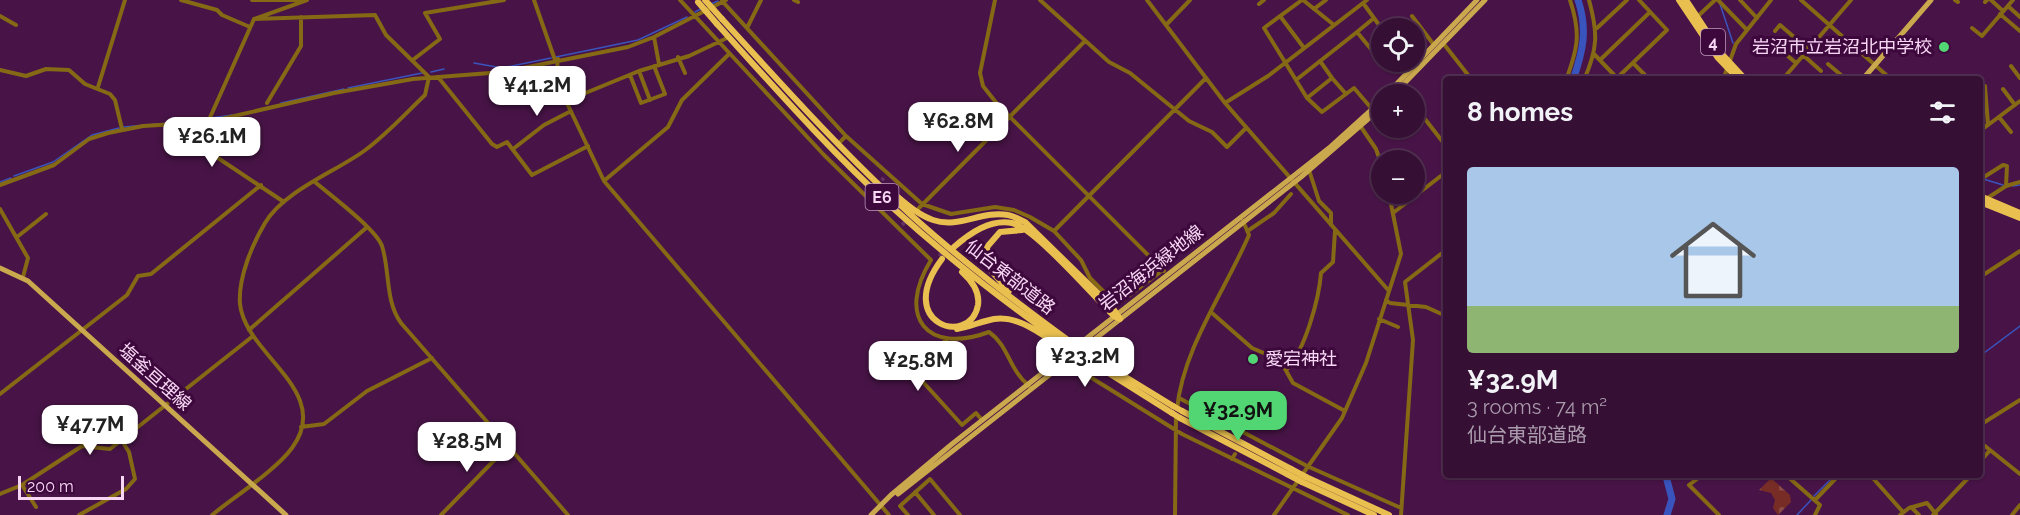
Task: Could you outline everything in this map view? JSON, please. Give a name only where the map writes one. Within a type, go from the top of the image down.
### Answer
[{"type":"highway","name":"4","points":[[1679,0],[1735,76]]},
{"type":"highway","name":"4","points":[[1686,0],[1728,66],[1741,76]]},
{"type":"highway","name":"仙台東部道路","points":[[700,1],[838,141],[940,240],[1068,346]]},
{"type":"highway","name":"仙台東部道路","points":[[720,21],[787,101],[868,184],[964,268],[1068,346],[1114,378],[1289,472],[1389,515]]},
{"type":"highway","points":[[838,141],[903,202],[927,218],[953,222],[1000,214],[1020,220],[1043,237],[1117,316]]},
{"type":"highway","points":[[868,184],[900,217],[973,284],[978,295],[977,308],[969,320],[956,326],[938,323],[928,312],[926,304],[928,283],[941,258],[927,277],[922,297],[924,310],[934,324],[956,330],[995,318],[1011,319],[1068,346]]},
{"type":"highway","points":[[1983,200],[2020,213]]},
{"type":"highway","points":[[1983,200],[2020,218]]},
{"type":"highway","points":[[1020,220],[1000,219],[985,223],[952,245],[973,232],[994,224],[1015,224],[1025,230],[1117,316]]},
{"type":"highway","points":[[1025,230],[1009,229],[995,235],[987,247],[988,267],[1004,287],[1068,346]]},
{"type":"highway","name":"仙台東部道路","points":[[1084,357],[1172,410]]},
{"type":"highway","name":"仙台東部道路","points":[[1304,479],[1374,515]]},
{"type":"main road","points":[[1425,55],[1475,2],[1485,0]]},
{"type":"main road","points":[[1865,76],[1931,0]]},
{"type":"main road","points":[[1405,84],[1443,43],[1475,2]]},
{"type":"main road","points":[[1397,84],[1409,72]]},
{"type":"main road","name":"岩沼海浜緑地線","points":[[882,505],[982,420],[1065,361],[1167,274],[1242,220],[1371,114]]},
{"type":"main road","name":"岩沼海浜緑地線","points":[[1292,180],[1309,170],[1361,127],[1371,115]]},
{"type":"main road","name":"塩釜亘理線","points":[[0,268],[23,278],[286,515]]},
{"type":"main road","name":"岩沼海浜緑地線","points":[[871,515],[1117,316]]},
{"type":"street","points":[[98,87],[125,0]]},
{"type":"street","points":[[181,0],[217,10],[222,15],[250,27]]},
{"type":"street","points":[[252,0],[301,0]]},
{"type":"street","points":[[284,202],[212,154],[208,122],[254,19],[307,0]]},
{"type":"street","points":[[414,59],[440,39],[425,13],[504,0]]},
{"type":"street","points":[[534,0],[556,59],[556,79],[561,99],[566,101],[604,181],[890,515]]},
{"type":"street","points":[[680,0],[824,155],[900,227],[931,260],[918,285],[916,309],[925,327],[946,340],[967,339],[989,332],[1001,342],[1015,374],[1029,387]]},
{"type":"street","points":[[740,30],[746,27],[761,0]]},
{"type":"street","points":[[0,185],[54,165],[89,140],[122,129],[208,122],[334,93],[429,77],[503,72],[556,59],[628,47],[654,38],[723,1],[846,136],[885,176],[921,206],[951,214],[1005,208],[1023,213],[1054,231],[1081,260],[1090,278],[1114,302],[1122,301],[1167,274],[991,98],[980,80],[995,0]]},
{"type":"street","points":[[1040,0],[1109,62],[1130,73],[1195,125],[1212,132],[1227,147],[1246,128]]},
{"type":"street","points":[[1147,0],[1225,103],[1389,291]]},
{"type":"street","points":[[1166,25],[1190,0]]},
{"type":"street","points":[[1259,4],[1264,0]]},
{"type":"street","points":[[1334,25],[1303,0],[1264,28],[1307,98],[1322,112],[1354,88],[1371,108]]},
{"type":"street","points":[[1314,9],[1326,0]]},
{"type":"street","points":[[1567,76],[1578,46],[1578,32],[1570,0]]},
{"type":"street","points":[[1586,76],[1594,54],[1597,28],[1590,0]]},
{"type":"street","points":[[1597,28],[1627,0]]},
{"type":"street","points":[[1619,76],[1668,30],[1639,0]]},
{"type":"street","points":[[1697,17],[1717,0],[1747,30]]},
{"type":"street","points":[[1740,0],[1757,18]]},
{"type":"street","points":[[1724,76],[1736,44],[1771,0]]},
{"type":"street","points":[[1801,0],[1887,76]]},
{"type":"street","points":[[1785,76],[1851,0]]},
{"type":"street","points":[[1972,28],[1982,36],[2013,0]]},
{"type":"street","points":[[1988,1],[2020,32]]},
{"type":"street","points":[[1225,103],[1286,62],[1365,2],[1374,18]]},
{"type":"street","points":[[2008,6],[2020,17]]},
{"type":"street","points":[[1600,60],[1650,12]]},
{"type":"street","points":[[254,19],[375,15],[386,34],[414,59],[429,77]]},
{"type":"street","points":[[0,16],[16,25]]},
{"type":"street","points":[[1280,16],[1304,48]]},
{"type":"street","points":[[1412,16],[1435,45]]},
{"type":"street","points":[[267,103],[301,46],[301,17]]},
{"type":"street","points":[[1296,80],[1371,21]]},
{"type":"street","points":[[1775,31],[1780,26],[1808,49]]},
{"type":"street","points":[[1358,32],[1371,48]]},
{"type":"street","points":[[654,38],[659,64]]},
{"type":"street","points":[[566,101],[639,71],[678,57],[689,56],[725,39]]},
{"type":"street","points":[[921,206],[1085,41]]},
{"type":"street","points":[[1443,43],[1469,76]]},
{"type":"street","points":[[1782,51],[1796,63]]},
{"type":"street","points":[[604,181],[668,127],[682,100],[729,54]]},
{"type":"street","points":[[1594,54],[1613,76]]},
{"type":"street","points":[[1803,55],[1821,71]]},
{"type":"street","points":[[678,57],[685,73]]},
{"type":"street","points":[[1320,61],[1346,94]]},
{"type":"street","points":[[1633,63],[1646,76]]},
{"type":"street","points":[[1828,64],[1842,76]]},
{"type":"street","points":[[630,75],[642,103],[650,100],[665,94],[654,66]]},
{"type":"street","points":[[2011,66],[2020,78]]},
{"type":"street","points":[[0,70],[26,76],[46,69],[69,70],[85,84],[98,87],[110,94],[115,100],[122,129]]},
{"type":"street","points":[[639,71],[650,100]]},
{"type":"street","points":[[212,515],[287,454],[302,427],[302,409],[297,393],[249,330],[240,305],[242,279],[265,223],[284,202],[383,136],[425,95],[429,77]]},
{"type":"street","points":[[438,77],[492,144],[497,147],[506,142],[532,176],[588,146]]},
{"type":"street","points":[[1054,231],[1206,78]]},
{"type":"street","points":[[1307,98],[1332,78]]},
{"type":"street","points":[[1985,86],[1987,126]]},
{"type":"street","points":[[2003,89],[2015,105]]},
{"type":"street","points":[[1983,129],[2020,101]]},
{"type":"street","points":[[513,149],[544,125],[571,111]]},
{"type":"street","points":[[1999,117],[2011,132]]},
{"type":"street","points":[[1425,119],[1443,142]]},
{"type":"street","points":[[1983,122],[1987,126]]},
{"type":"street","points":[[1361,127],[1376,150]]},
{"type":"street","points":[[838,141],[846,136]]},
{"type":"street","points":[[824,155],[828,152]]},
{"type":"street","points":[[1983,176],[2003,165],[2007,166],[2006,186]]},
{"type":"street","points":[[1309,170],[1319,201],[1330,213],[1331,225]]},
{"type":"street","points":[[1393,213],[1443,174]]},
{"type":"street","points":[[315,182],[380,243],[398,318],[568,515]]},
{"type":"street","points":[[1983,199],[2006,186],[2020,182]]},
{"type":"street","points":[[0,394],[127,295],[138,276],[152,274],[261,185]]},
{"type":"street","points":[[1175,515],[1176,430],[1179,398],[1195,344],[1212,313],[1249,230],[1275,213],[1291,194]]},
{"type":"street","points":[[1274,515],[1345,411],[1366,363],[1401,254],[1391,204]]},
{"type":"street","points":[[0,209],[29,260],[23,278]]},
{"type":"street","points":[[17,237],[46,214]]},
{"type":"street","points":[[1242,220],[1249,230]]},
{"type":"street","points":[[249,330],[366,228]]},
{"type":"street","points":[[1286,369],[1299,350],[1318,295],[1321,273],[1333,262],[1335,230]]},
{"type":"street","points":[[1983,275],[2020,251]]},
{"type":"street","points":[[1401,515],[1413,340],[1405,282],[1443,252]]},
{"type":"street","points":[[1386,300],[1433,309],[1443,314]]},
{"type":"street","points":[[1212,313],[1252,348],[1280,360],[1293,383],[1345,411]]},
{"type":"street","points":[[1379,319],[1398,327]]},
{"type":"street","points":[[0,494],[22,485],[82,446],[110,450],[253,336]]},
{"type":"street","points":[[946,340],[915,372],[962,425],[976,413],[982,420]]},
{"type":"street","points":[[302,427],[321,426],[367,391],[432,358]]},
{"type":"street","points":[[1065,361],[1176,430],[1348,515]]},
{"type":"street","points":[[1179,398],[1307,466],[1401,508]]},
{"type":"street","points":[[1983,423],[2020,400]]},
{"type":"street","points":[[1243,440],[1246,434]]},
{"type":"street","points":[[80,515],[126,489],[135,479],[129,452],[122,441]]},
{"type":"street","points":[[1983,445],[2020,474]]},
{"type":"street","points":[[441,515],[508,446]]},
{"type":"street","points":[[1983,458],[1989,450]]},
{"type":"street","points":[[1232,459],[1235,454]]},
{"type":"street","points":[[1698,478],[1689,485],[1719,515]]},
{"type":"street","points":[[1789,478],[1820,505],[1815,515]]},
{"type":"street","points":[[1814,499],[1836,478]]},
{"type":"street","points":[[1873,478],[1901,513],[1911,507],[1927,503],[1935,514],[1968,478]]},
{"type":"street","points":[[908,515],[900,506],[930,479],[960,515]]},
{"type":"street","points":[[22,485],[36,507]]},
{"type":"street","points":[[915,492],[934,515]]},
{"type":"street","points":[[2012,515],[2020,505]]},
{"type":"street","points":[[1911,507],[1919,515]]},
{"type":"green space","points":[[1771,478],[1790,495],[1791,502],[1778,515],[1773,508],[1775,500],[1771,493],[1759,490]]},
{"type":"waterway","points":[[1574,76],[1583,40],[1583,21],[1578,0]]},
{"type":"waterway","points":[[711,4],[718,1]]},
{"type":"waterway","points":[[1720,4],[1733,43]]},
{"type":"waterway","points":[[695,12],[701,9]]},
{"type":"waterway","points":[[556,57],[638,40],[687,17]]},
{"type":"waterway","points":[[474,63],[502,68],[551,58]]},
{"type":"waterway","points":[[431,72],[444,69]]},
{"type":"waterway","points":[[348,88],[422,73]]},
{"type":"waterway","points":[[281,103],[344,89]]},
{"type":"waterway","points":[[211,118],[232,115]]},
{"type":"waterway","points":[[123,127],[206,120]]},
{"type":"waterway","points":[[14,176],[53,162],[92,135],[119,128]]},
{"type":"waterway","points":[[0,182],[11,178]]},
{"type":"waterway","points":[[1983,179],[2003,185]]},
{"type":"waterway","points":[[2013,186],[2020,185]]},
{"type":"waterway","points":[[1983,354],[2020,326]]},
{"type":"waterway","points":[[1667,478],[1672,499],[1667,515]]},
{"type":"waterway","points":[[1814,496],[1832,478]]},
{"type":"waterway","points":[[1797,515],[1811,500]]},
{"type":"tunnel","points":[[868,192],[884,178]]},
{"type":"tunnel","points":[[902,225],[908,219]]},
{"type":"tunnel","points":[[940,257],[951,244]]},
{"type":"place","name":"岩沼市立岩沼北中学校","points":[[1944,47]]},
{"type":"place","name":"愛宕神社","points":[[1253,359]]}]
